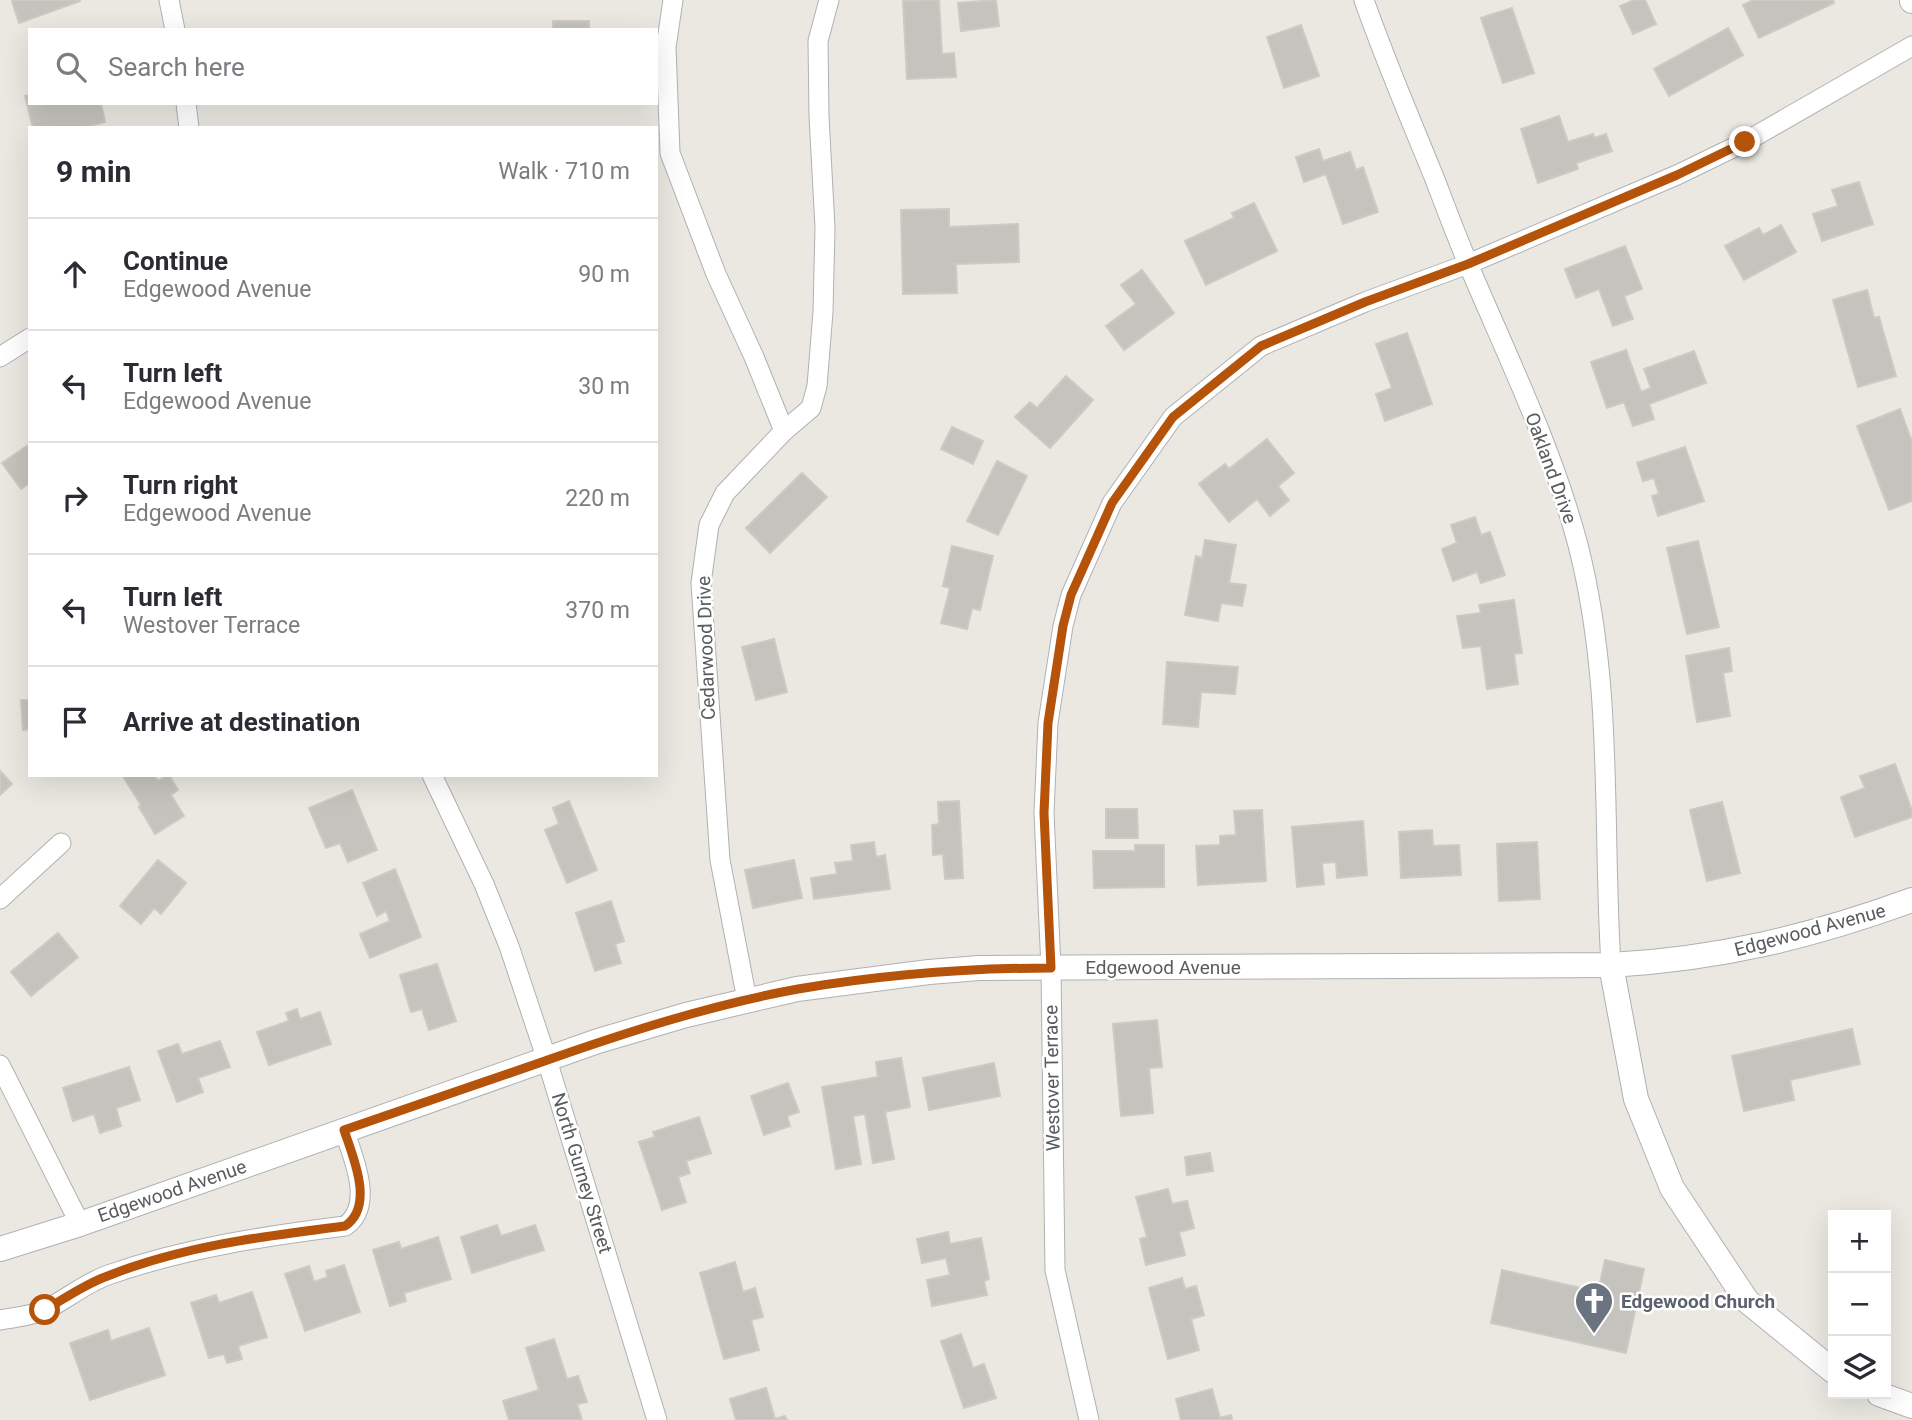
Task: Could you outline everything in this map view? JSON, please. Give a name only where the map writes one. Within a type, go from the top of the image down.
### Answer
[{"type":"street","points":[[169,0],[175,28]]},
{"type":"street","points":[[673,0],[666,47],[670,153],[716,274],[784,431]]},
{"type":"street","name":"Cedarwood Drive","points":[[747,1000],[720,860],[701,583],[709,525],[724,493],[784,431],[811,408],[820,363],[825,228],[818,41],[829,0]]},
{"type":"street","name":"Oakland Drive","points":[[1364,0],[1468,264],[1520,383],[1559,485],[1578,545],[1600,660],[1606,768],[1606,888],[1611,965]]},
{"type":"street","name":"Westover Terrace","points":[[1089,1420],[1055,1270],[1051,968],[1044,813],[1048,723],[1063,626],[1071,595],[1112,503],[1173,417],[1261,346],[1365,302],[1468,264],[1677,175],[1745,142],[1912,46]]},
{"type":"street","points":[[186,105],[190,126]]},
{"type":"street","points":[[0,357],[28,339]]},
{"type":"street","name":"North Gurney Street","points":[[433,777],[484,884],[509,946],[547,1060],[657,1420]]},
{"type":"street","points":[[0,899],[61,843]]},
{"type":"street","name":"Edgewood Avenue","points":[[0,1250],[598,1041],[797,989],[979,968],[1652,963],[1742,950],[1809,934],[1912,900]]},
{"type":"street","points":[[1611,965],[1636,1099],[1672,1188],[1747,1301],[1828,1367]]},
{"type":"street","points":[[0,1065],[80,1224]]},
{"type":"street","points":[[0,1320],[45,1310],[88,1284],[177,1255],[262,1237],[345,1226],[354,1220],[360,1189],[344,1130]]},
{"type":"street","points":[[1891,1398],[1912,1406]]},
{"type":"building","points":[[939,0],[942,54],[954,53],[956,77],[907,79],[903,1]]},
{"type":"building","points":[[996,0],[999,26],[961,31],[958,3]]},
{"type":"building","points":[[1634,0],[1645,0],[1656,24],[1633,34],[1620,6]]},
{"type":"building","points":[[1753,0],[1833,0],[1834,3],[1759,38],[1743,5]]},
{"type":"building","points":[[12,1],[80,1],[19,23]]},
{"type":"building","points":[[1512,8],[1534,73],[1503,83],[1481,18]]},
{"type":"building","points":[[553,21],[589,21],[589,28],[553,28]]},
{"type":"building","points":[[1301,25],[1319,76],[1284,88],[1267,37]]},
{"type":"building","points":[[1728,28],[1743,55],[1669,96],[1654,69]]},
{"type":"building","points":[[28,95],[28,105],[101,105],[105,122],[90,126],[32,126],[25,96]]},
{"type":"building","points":[[1559,116],[1568,142],[1593,134],[1594,138],[1606,134],[1612,151],[1576,163],[1578,169],[1538,183],[1521,129]]},
{"type":"building","points":[[1319,149],[1323,161],[1350,152],[1356,170],[1363,167],[1378,212],[1343,224],[1326,174],[1304,182],[1296,157]]},
{"type":"building","points":[[1859,182],[1873,224],[1822,241],[1813,214],[1838,206],[1832,190]]},
{"type":"building","points":[[1254,203],[1277,251],[1206,285],[1185,241],[1234,218],[1232,213]]},
{"type":"building","points":[[949,209],[949,227],[1018,224],[1019,262],[956,264],[957,293],[903,294],[901,210]]},
{"type":"building","points":[[1781,225],[1796,252],[1744,280],[1725,246],[1759,228],[1763,235]]},
{"type":"building","points":[[1625,246],[1642,289],[1624,296],[1633,319],[1613,326],[1599,289],[1576,298],[1565,269]]},
{"type":"building","points":[[1142,270],[1174,313],[1124,350],[1106,326],[1136,304],[1121,285]]},
{"type":"building","points":[[1867,290],[1874,318],[1879,317],[1896,376],[1858,387],[1833,300]]},
{"type":"building","points":[[1407,333],[1432,404],[1385,421],[1376,394],[1392,388],[1376,344]]},
{"type":"building","points":[[1626,350],[1641,392],[1651,388],[1644,369],[1694,351],[1706,383],[1649,404],[1654,419],[1633,426],[1624,402],[1607,408],[1591,362]]},
{"type":"building","points":[[1066,376],[1093,400],[1050,448],[1015,417],[1030,402],[1037,408]]},
{"type":"building","points":[[1900,409],[1912,442],[1912,501],[1889,510],[1857,426]]},
{"type":"building","points":[[952,427],[983,441],[973,464],[941,449]]},
{"type":"building","points":[[1267,439],[1294,473],[1278,486],[1289,500],[1270,516],[1257,499],[1229,522],[1199,484],[1225,464],[1229,469]]},
{"type":"building","points":[[28,445],[28,484],[21,489],[2,463]]},
{"type":"building","points":[[1685,447],[1704,501],[1658,516],[1652,496],[1659,494],[1654,478],[1643,481],[1637,463]]},
{"type":"building","points":[[997,461],[1027,476],[998,535],[967,521]]},
{"type":"building","points":[[802,473],[827,497],[770,553],[746,528]]},
{"type":"building","points":[[1475,517],[1481,535],[1490,532],[1505,575],[1481,583],[1477,572],[1453,581],[1442,549],[1457,543],[1451,525]]},
{"type":"building","points":[[1205,540],[1236,545],[1229,583],[1246,585],[1242,606],[1221,603],[1218,621],[1185,615],[1196,556],[1202,558]]},
{"type":"building","points":[[1698,541],[1719,627],[1687,634],[1667,548]]},
{"type":"building","points":[[952,546],[993,556],[980,610],[972,608],[967,629],[941,623],[950,588],[943,586]]},
{"type":"building","points":[[1514,600],[1522,653],[1514,654],[1518,684],[1487,689],[1481,646],[1463,648],[1457,616],[1481,613],[1479,605]]},
{"type":"building","points":[[774,639],[787,692],[756,700],[742,647]]},
{"type":"building","points":[[1729,648],[1732,671],[1723,673],[1730,716],[1697,722],[1686,656]]},
{"type":"building","points":[[1167,662],[1238,667],[1235,694],[1201,692],[1198,727],[1163,724]]},
{"type":"building","points":[[21,700],[28,700],[28,729],[23,730]]},
{"type":"building","points":[[1895,764],[1912,817],[1855,837],[1841,797],[1865,788],[1860,776]]},
{"type":"building","points":[[0,771],[12,784],[0,795]]},
{"type":"building","points":[[155,777],[158,781],[170,777],[178,790],[171,795],[184,816],[155,834],[124,778]]},
{"type":"building","points":[[352,790],[377,850],[348,862],[340,843],[326,848],[309,808]]},
{"type":"building","points":[[569,801],[597,870],[567,883],[545,830],[559,824],[553,808]]},
{"type":"building","points":[[959,801],[963,878],[945,879],[943,854],[933,855],[932,825],[939,824],[938,802]]},
{"type":"building","points":[[1722,802],[1740,873],[1707,881],[1690,810]]},
{"type":"building","points":[[1106,809],[1137,809],[1138,838],[1106,838]]},
{"type":"building","points":[[1262,810],[1266,881],[1198,885],[1196,846],[1220,845],[1220,836],[1236,835],[1234,811]]},
{"type":"building","points":[[1363,821],[1367,875],[1337,878],[1336,862],[1322,863],[1324,884],[1297,887],[1292,827]]},
{"type":"building","points":[[1432,830],[1433,846],[1459,845],[1461,875],[1401,878],[1399,832]]},
{"type":"building","points":[[874,842],[876,857],[885,855],[890,889],[814,899],[811,878],[837,874],[835,863],[853,861],[851,845]]},
{"type":"building","points":[[1537,842],[1540,899],[1499,901],[1497,844]]},
{"type":"building","points":[[1135,845],[1164,845],[1164,887],[1094,888],[1093,851],[1135,851]]},
{"type":"building","points":[[158,860],[186,883],[161,914],[154,908],[141,924],[120,906]]},
{"type":"building","points":[[794,860],[802,898],[753,908],[745,870]]},
{"type":"building","points":[[395,869],[421,937],[370,958],[360,934],[390,921],[386,911],[377,916],[363,883]]},
{"type":"building","points":[[611,901],[624,941],[615,944],[621,963],[595,971],[576,913]]},
{"type":"building","points":[[58,933],[78,957],[31,996],[11,972]]},
{"type":"building","points":[[437,964],[456,1021],[429,1030],[422,1009],[411,1012],[400,975]]},
{"type":"building","points":[[297,1009],[300,1019],[320,1012],[331,1044],[269,1065],[257,1032],[289,1021],[286,1013]]},
{"type":"building","points":[[1157,1020],[1162,1067],[1149,1068],[1153,1113],[1121,1116],[1113,1024]]},
{"type":"building","points":[[1852,1029],[1860,1064],[1790,1080],[1794,1100],[1744,1111],[1732,1056]]},
{"type":"building","points":[[220,1041],[230,1067],[198,1078],[203,1092],[177,1102],[158,1051],[178,1044],[182,1054]]},
{"type":"building","points":[[901,1058],[910,1107],[885,1112],[894,1159],[873,1163],[865,1114],[853,1116],[861,1164],[836,1169],[822,1087],[878,1077],[876,1062]]},
{"type":"building","points":[[994,1063],[1000,1096],[929,1110],[923,1078]]},
{"type":"building","points":[[129,1067],[140,1100],[116,1108],[121,1126],[100,1133],[94,1114],[73,1121],[63,1088]]},
{"type":"building","points":[[788,1083],[799,1112],[787,1116],[790,1126],[764,1135],[751,1096]]},
{"type":"building","points":[[699,1117],[711,1153],[686,1161],[690,1173],[678,1177],[686,1202],[662,1210],[639,1142],[655,1137],[653,1132]]},
{"type":"building","points":[[1210,1153],[1213,1171],[1187,1175],[1185,1157]]},
{"type":"building","points":[[1168,1189],[1172,1204],[1187,1201],[1194,1228],[1179,1232],[1185,1255],[1146,1265],[1140,1239],[1147,1237],[1136,1197]]},
{"type":"building","points":[[497,1225],[501,1236],[535,1225],[544,1250],[472,1273],[461,1237]]},
{"type":"building","points":[[948,1232],[950,1244],[981,1238],[989,1279],[984,1281],[987,1295],[932,1306],[927,1280],[950,1275],[946,1258],[922,1263],[917,1239]]},
{"type":"building","points":[[438,1237],[451,1279],[404,1293],[406,1301],[390,1306],[373,1250],[399,1242],[401,1249]]},
{"type":"building","points":[[1605,1260],[1644,1269],[1626,1353],[1491,1323],[1502,1270],[1598,1292]]},
{"type":"building","points":[[735,1262],[743,1292],[755,1288],[763,1317],[751,1320],[759,1350],[724,1359],[700,1273]]},
{"type":"building","points":[[344,1265],[360,1312],[305,1331],[285,1274],[309,1266],[314,1282],[328,1277],[326,1271]]},
{"type":"building","points":[[1182,1278],[1185,1289],[1196,1286],[1204,1315],[1191,1319],[1199,1350],[1168,1359],[1149,1288]]},
{"type":"building","points":[[252,1292],[267,1337],[238,1346],[242,1359],[227,1363],[224,1354],[209,1358],[191,1303],[216,1295],[219,1303]]},
{"type":"building","points":[[149,1328],[165,1375],[90,1400],[70,1343],[108,1330],[111,1341]]},
{"type":"building","points":[[961,1334],[973,1368],[984,1364],[996,1398],[964,1408],[941,1341]]},
{"type":"building","points":[[554,1339],[567,1379],[578,1376],[587,1402],[577,1404],[582,1420],[509,1420],[503,1401],[539,1390],[526,1348]]},
{"type":"building","points":[[766,1388],[775,1419],[785,1416],[787,1420],[736,1420],[730,1399]]},
{"type":"building","points":[[1212,1389],[1220,1418],[1231,1415],[1232,1420],[1181,1420],[1176,1399]]},
{"type":"place","name":"Edgewood Church","points":[[1594,1335]]},
{"type":"route","points":[[45,1310],[88,1284],[177,1255],[262,1237],[345,1226],[354,1220],[360,1189],[356,1166],[344,1130],[598,1041],[686,1015],[797,989],[929,972],[979,968],[1051,968],[1044,813],[1048,723],[1063,626],[1071,595],[1112,503],[1173,417],[1261,346],[1365,302],[1468,264],[1677,175],[1745,142]]}]
